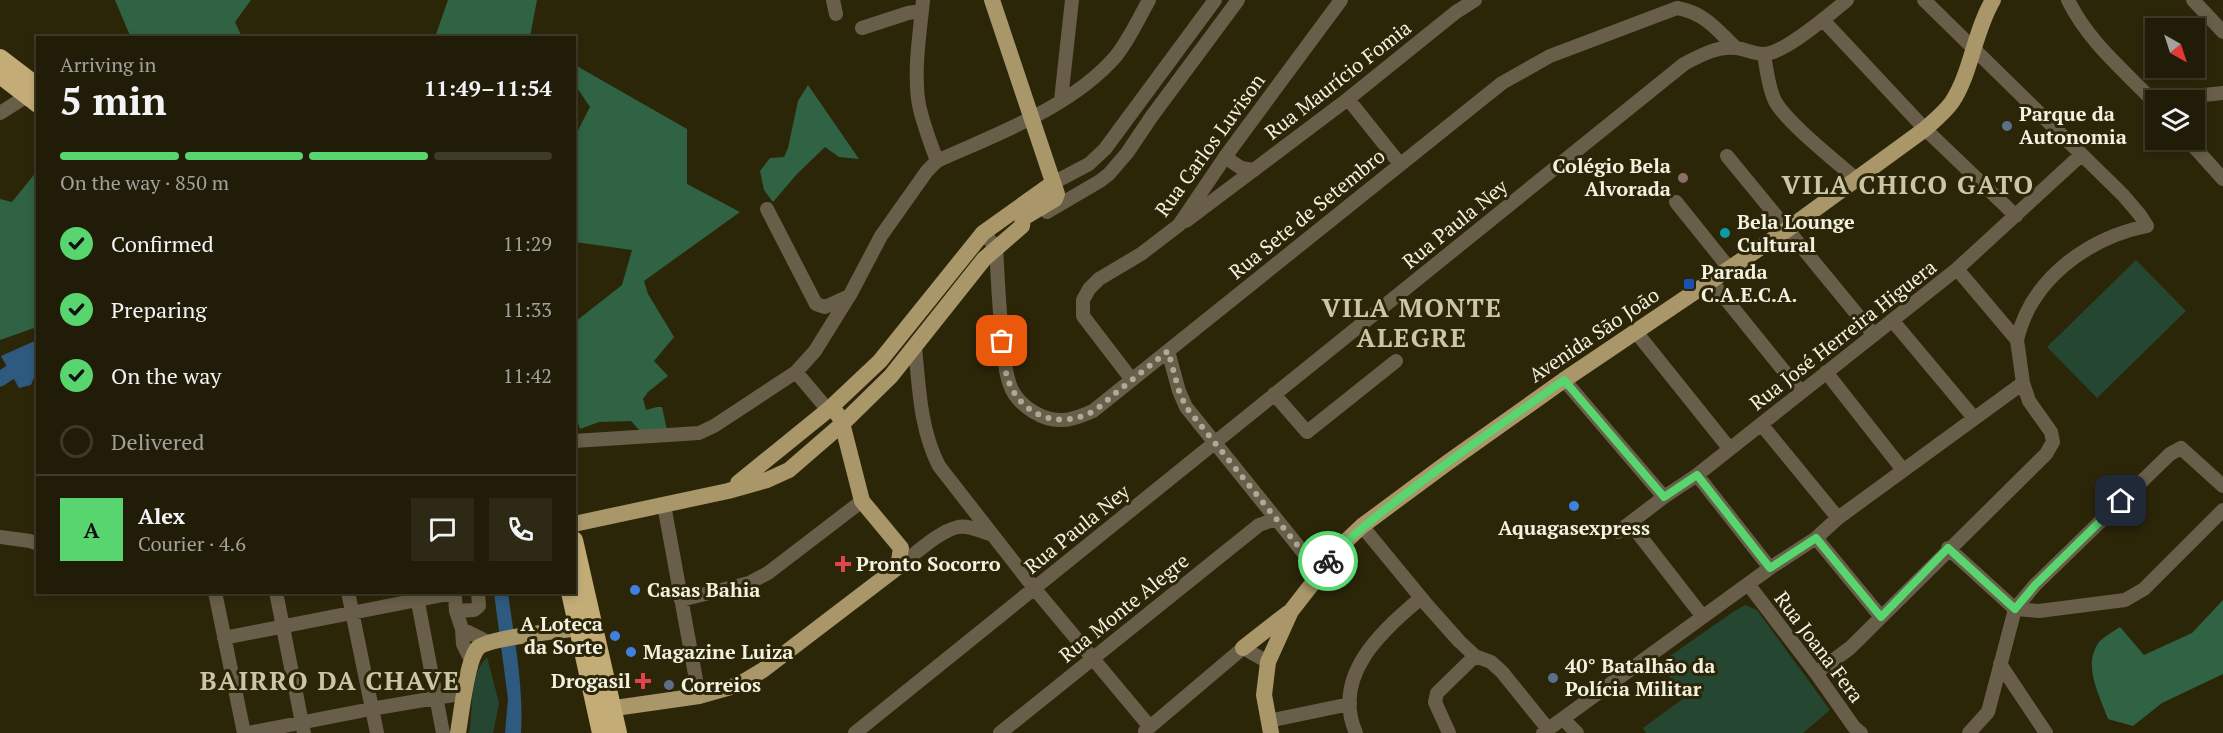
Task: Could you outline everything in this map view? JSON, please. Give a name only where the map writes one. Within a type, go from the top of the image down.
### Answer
[{"type":"highway","points":[[0,58],[34,96]]},
{"type":"highway","points":[[0,75],[34,96]]},
{"type":"highway","points":[[576,565],[580,616]]},
{"type":"highway","points":[[571,594],[580,616],[604,709],[618,733]]},
{"type":"highway","points":[[601,733],[604,709]]},
{"type":"main road","points":[[728,491],[828,410],[909,337],[990,253],[1022,226],[1023,218],[1055,199],[1058,194],[992,0]]},
{"type":"main road","name":"Avenida São João","points":[[1269,727],[1264,695],[1268,662],[1291,611],[1319,572],[1344,543],[1362,526],[1433,473],[1564,380],[1788,229],[1925,129],[1942,114],[1960,87],[1984,15],[1993,0]]},
{"type":"main road","points":[[576,524],[728,491],[767,480],[789,470],[841,425],[891,376],[909,337],[943,281],[970,247],[983,233],[1053,183]]},
{"type":"main road","points":[[604,709],[699,696],[738,685],[763,670],[898,567],[901,548],[862,501],[838,415],[835,411],[828,410]]},
{"type":"main road","points":[[1243,648],[1291,611]]},
{"type":"main road","points":[[458,733],[471,660],[478,647],[490,642],[523,637],[580,616]]},
{"type":"street","points":[[1061,100],[1072,0]]},
{"type":"street","points":[[576,441],[699,433],[714,426],[796,372],[815,351],[849,296],[881,236],[927,171],[937,162],[1031,119],[1100,73],[1118,53],[1149,0]]},
{"type":"street","points":[[1053,183],[1089,164],[1105,148],[1215,0]]},
{"type":"street","points":[[1022,226],[1109,174],[1127,153],[1238,0]]},
{"type":"street","name":"Rua Carlos Luvison","points":[[1132,380],[1083,316],[1083,300],[1089,289],[1099,279],[1141,254],[1179,225],[1225,157],[1341,0]]},
{"type":"street","name":"Rua Maurício Fomia","points":[[1179,225],[1348,99],[1456,12],[1475,0]]},
{"type":"street","points":[[1847,0],[1783,48],[1764,55],[1776,102],[1791,120],[1857,180]]},
{"type":"street","points":[[1816,673],[1850,648],[1948,548],[2046,454],[2053,442],[2051,432],[2029,401],[2023,382],[2017,340],[2019,328],[2032,304],[2061,268],[2092,245],[2125,231],[2147,226],[2123,195],[1924,0]]},
{"type":"street","points":[[2068,0],[2079,22],[2121,71],[2145,93]]},
{"type":"street","points":[[2193,0],[2223,32]]},
{"type":"street","points":[[922,6],[916,77],[918,101],[937,162]]},
{"type":"street","points":[[862,28],[922,6]]},
{"type":"street","name":"Rua Sete de Setembro","points":[[990,253],[998,278],[1000,323],[1007,376],[1013,392],[1024,405],[1043,417],[1060,421],[1072,419],[1093,411],[1502,83],[1532,64],[1677,8],[1694,11],[1706,19],[1736,48]]},
{"type":"street","points":[[1823,20],[1925,129],[2016,216]]},
{"type":"street","points":[[1178,48],[1180,65],[1184,68],[1190,66]]},
{"type":"street","name":"Rua Paula Ney","points":[[855,733],[1684,63],[1711,50],[1736,48],[1764,55]]},
{"type":"street","points":[[2205,95],[2223,93]]},
{"type":"street","points":[[0,113],[34,96]]},
{"type":"street","points":[[1348,99],[1400,164]]},
{"type":"street","points":[[2197,150],[2223,178]]},
{"type":"street","name":"Rua José Herreira Higuera","points":[[1618,532],[1697,475],[1957,269],[2081,155]]},
{"type":"street","points":[[1727,156],[1874,335]]},
{"type":"street","points":[[1225,157],[1241,168],[1254,170]]},
{"type":"street","points":[[1676,202],[1729,268]]},
{"type":"street","points":[[767,209],[816,304],[825,307],[849,296]]},
{"type":"street","points":[[983,233],[990,253]]},
{"type":"street","points":[[970,247],[990,253]]},
{"type":"street","points":[[1957,269],[2017,340]]},
{"type":"street","points":[[1712,282],[1801,392]]},
{"type":"street","points":[[1892,320],[1974,418]]},
{"type":"street","points":[[1636,332],[1729,448]]},
{"type":"street","points":[[909,337],[924,429],[939,466],[971,510],[1147,730],[1243,648],[1268,662]]},
{"type":"street","points":[[1168,351],[1186,407],[1319,572]]},
{"type":"street","points":[[1274,394],[1307,432],[1396,361]]},
{"type":"street","points":[[796,372],[828,410]]},
{"type":"street","points":[[1826,372],[1903,470]]},
{"type":"street","points":[[1564,380],[1664,497]]},
{"type":"street","points":[[1362,526],[1421,598],[1475,656],[1491,662],[1503,672],[1545,731],[1770,568],[1816,538],[1838,518],[2023,382]]},
{"type":"street","points":[[1761,424],[1838,518]]},
{"type":"street","points":[[1969,733],[1988,712],[2015,609],[2035,585],[2169,454],[2181,448],[2223,486]]},
{"type":"street","points":[[1697,475],[1770,568]]},
{"type":"street","points":[[681,600],[749,583],[768,573],[862,501]]},
{"type":"street","points":[[664,505],[699,696]]},
{"type":"street","points":[[901,548],[920,545],[971,510]]},
{"type":"street","points":[[1948,548],[2015,609],[2039,611],[2125,600],[2144,589],[2223,510]]},
{"type":"street","name":"Rua Monte Alegre","points":[[1000,733],[1259,525],[1276,519]]},
{"type":"street","points":[[1630,523],[1703,617]]},
{"type":"street","points":[[898,567],[945,533],[958,527],[970,527],[991,535]]},
{"type":"street","points":[[0,537],[36,543]]},
{"type":"street","points":[[1816,538],[1881,617]]},
{"type":"street","name":"Rua Joana Fera","points":[[1748,584],[1861,733]]},
{"type":"street","points":[[215,594],[246,733],[303,728],[371,708],[465,693]]},
{"type":"street","points":[[276,594],[303,728]]},
{"type":"street","points":[[348,594],[376,733]]},
{"type":"street","points":[[224,638],[352,612],[416,596],[448,594],[452,595],[462,629],[463,644],[471,660]]},
{"type":"street","points":[[456,611],[474,610],[479,606],[478,594]]},
{"type":"street","points":[[416,596],[443,733]]},
{"type":"street","points":[[1356,733],[1350,705],[1356,672],[1365,653],[1387,626],[1421,598]]},
{"type":"street","points":[[462,629],[490,642]]},
{"type":"street","points":[[1449,733],[1435,702],[1437,693],[1475,656]]},
{"type":"street","points":[[2000,664],[2046,733]]},
{"type":"street","points":[[1269,727],[1350,705]]},
{"type":"street","points":[[1563,719],[1577,733]]},
{"type":"green space","points":[[115,0],[251,0],[235,22],[242,36],[130,36]]},
{"type":"green space","points":[[448,0],[537,0],[530,36],[435,36]]},
{"type":"green space","points":[[576,66],[687,129],[687,184],[740,212],[644,281],[648,294],[674,337],[654,361],[668,376],[643,399],[646,410],[662,407],[667,430],[640,431],[631,421],[599,422],[580,429],[576,418],[576,321],[622,285],[632,250],[576,242],[576,134],[590,107],[576,86]]},
{"type":"green space","points":[[808,85],[859,159],[839,157],[825,147],[773,202],[764,190],[760,171],[770,158],[784,157],[798,101]]},
{"type":"green space","points":[[36,172],[36,327],[0,340],[0,199],[12,202]]},
{"type":"green space","points":[[2136,260],[2186,311],[2097,398],[2047,347]]},
{"type":"green space","points":[[2223,600],[2223,674],[2162,703],[2133,726],[2108,719],[2092,670],[2092,660],[2100,641],[2120,627],[2144,655],[2192,633]]},
{"type":"green space","points":[[1745,605],[1757,610],[1830,710],[1803,733],[1646,733],[1643,728],[1684,698],[1660,663]]},
{"type":"green space","points":[[487,657],[499,703],[493,733],[469,733],[474,683]]},
{"type":"water","points":[[36,340],[36,372],[31,385],[19,388],[1,356]]},
{"type":"water","points":[[494,594],[508,594],[520,680],[521,733],[505,733],[508,699]]},
{"type":"waterway","points":[[0,379],[36,355]]},
{"type":"way so far","points":[[1002,341],[1007,376],[1013,392],[1029,409],[1043,417],[1060,421],[1093,411],[1168,351],[1186,407],[1319,572],[1328,561]]},
{"type":"place","name":"Parque da Autonomia","points":[[2007,126]]},
{"type":"place","name":"Colégio Bela Alvorada","points":[[1683,178]]},
{"type":"place","name":"Bela Lounge Cultural","points":[[1725,233]]},
{"type":"place","name":"Parada C.A.E.C.A.","points":[[1689,284]]},
{"type":"place","name":"Aquagasexpress","points":[[1574,506]]},
{"type":"place","name":"Pronto Socorro","points":[[843,564]]},
{"type":"place","name":"Casas Bahia","points":[[635,590]]},
{"type":"place","name":"A Loteca da Sorte","points":[[615,636]]},
{"type":"place","name":"Magazine Luiza","points":[[631,652]]},
{"type":"place","name":"40° Batalhão da Polícia Militar","points":[[1553,678]]},
{"type":"place","name":"Drogasil","points":[[643,681]]},
{"type":"place","name":"Correios","points":[[669,685]]},
{"type":"district","name":"VILA CHICO GATO","points":[[1908,185]]},
{"type":"district","name":"VILA MONTE ALEGRE","points":[[1412,323]]},
{"type":"district","name":"BAIRRO DA CHAVE","points":[[330,681]]},
{"type":"route","points":[[1328,561],[1362,526],[1564,380],[1664,497],[1697,475],[1770,568],[1816,538],[1881,617],[1948,548],[2015,609],[2035,585],[2121,501]]}]
